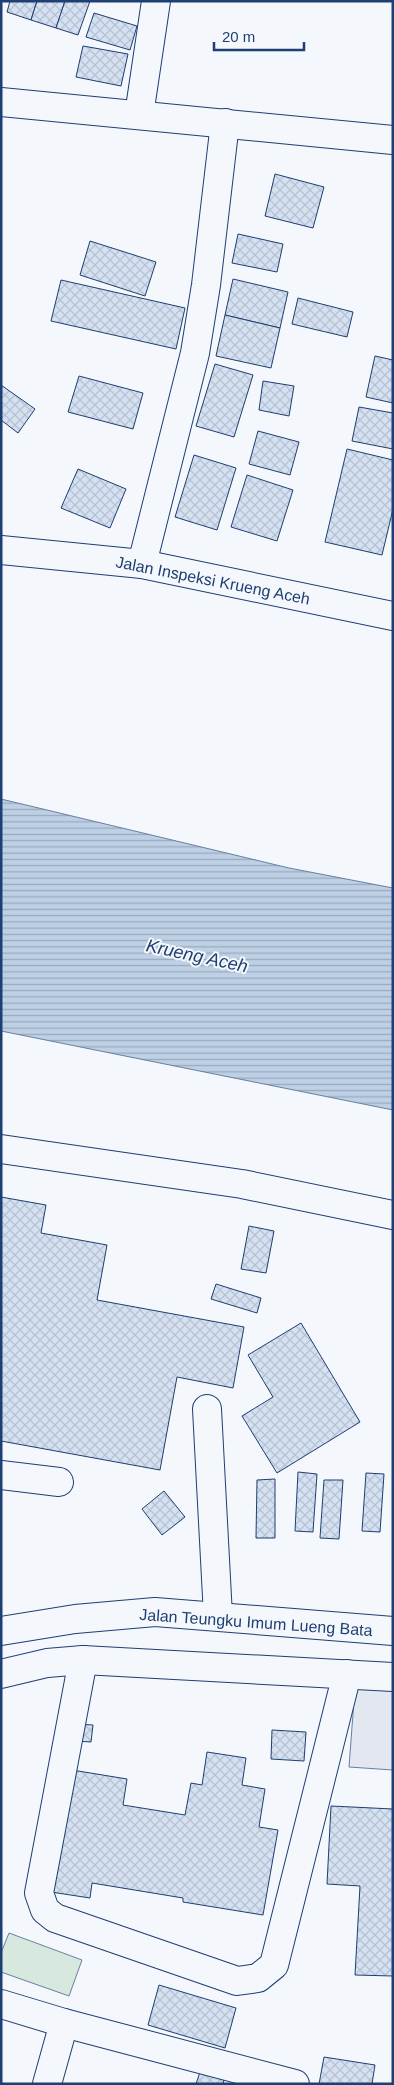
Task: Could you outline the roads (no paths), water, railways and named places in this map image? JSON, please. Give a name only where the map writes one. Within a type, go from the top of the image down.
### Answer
[{"type":"main road","points":[[139,115],[156,1]]},
{"type":"main road","points":[[1,102],[393,140]]},
{"type":"main road","points":[[142,564],[195,353],[206,285],[225,123]]},
{"type":"main road","name":"Jalan Inspeksi Krueng Aceh","points":[[1,550],[142,564],[393,616]]},
{"type":"main road","points":[[1,1149],[242,1184],[393,1215]]},
{"type":"main road","points":[[207,1408],[218,1616]]},
{"type":"main road","points":[[1,1475],[59,1482]]},
{"type":"main road","name":"Jalan Teungku Imum Lueng Bata","points":[[1,1631],[75,1619],[156,1612],[393,1631]]},
{"type":"main road","points":[[83,1660],[39,1893],[45,1910],[55,1918],[237,1981],[258,1978],[274,1965],[347,1674]]},
{"type":"main road","points":[[1,1674],[47,1663],[83,1660],[393,1677]]},
{"type":"main road","points":[[1,2004],[64,2023],[295,2084]]},
{"type":"main road","points":[[47,2084],[64,2023]]},
{"type":"water","name":"Krueng Aceh","points":[[1,799],[289,868],[393,888],[393,1110],[1,1031]]}]
